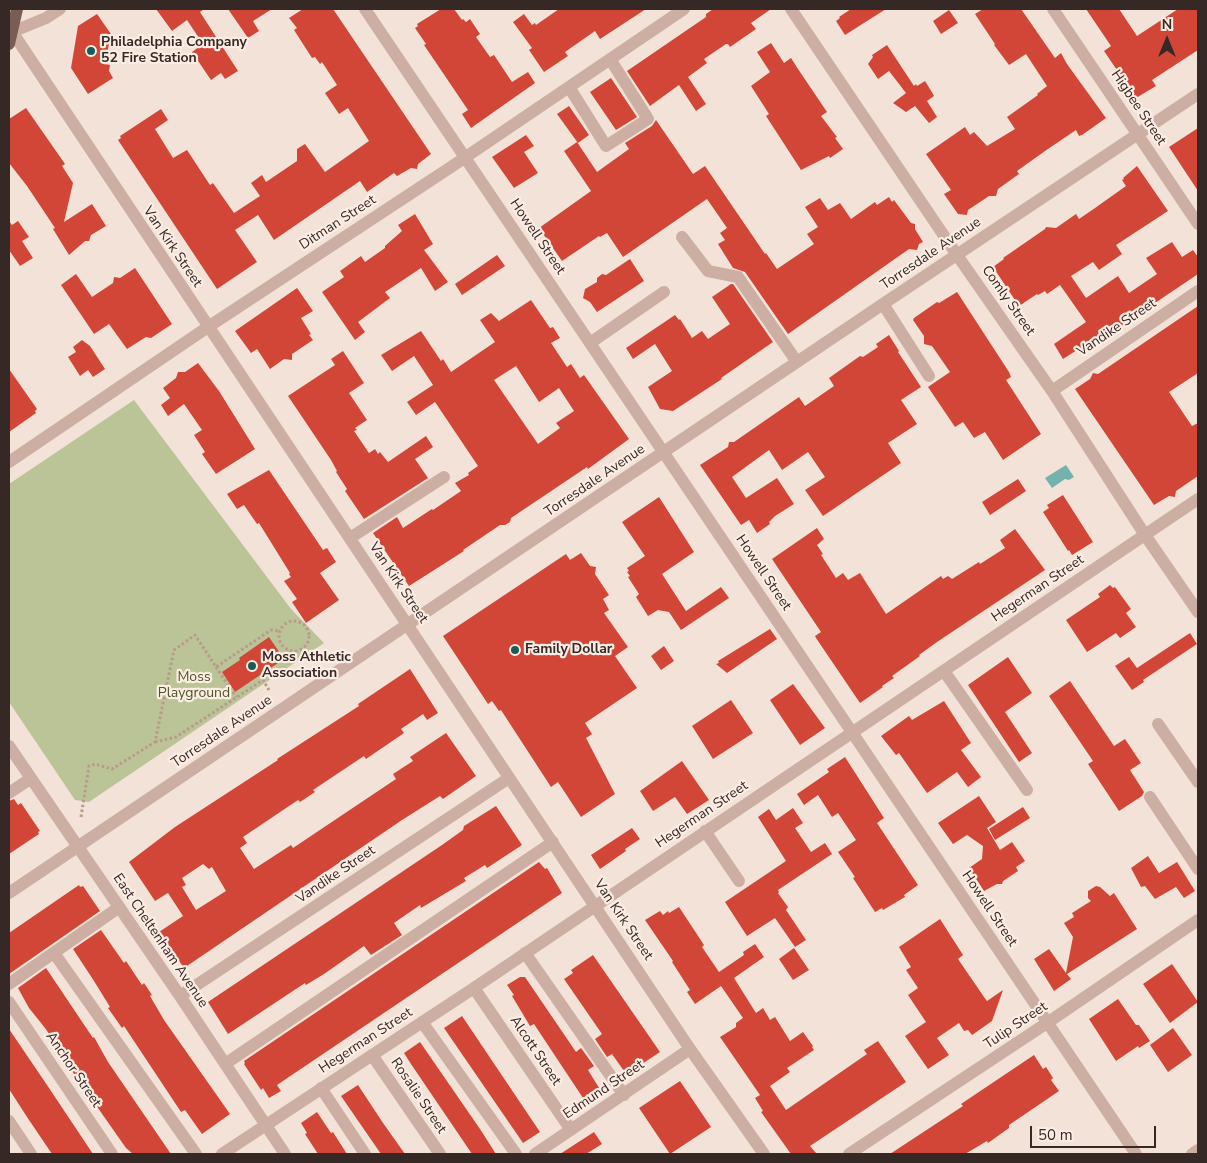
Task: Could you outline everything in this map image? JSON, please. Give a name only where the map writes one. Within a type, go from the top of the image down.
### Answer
[{"type":"main road","points":[[10,34],[17,9]]},
{"type":"street","points":[[10,34],[46,18],[60,9]]},
{"type":"street","name":"Howell Street","points":[[365,9],[1136,1154]]},
{"type":"street","name":"Ditman Street","points":[[9,462],[684,9]]},
{"type":"street","name":"Comly Street","points":[[791,9],[957,255],[1052,390],[1145,535],[1198,612]]},
{"type":"street","name":"Higbee Street","points":[[1053,9],[1198,224]]},
{"type":"street","name":"Van Kirk Street","points":[[10,34],[350,538],[690,1049],[764,1154]]},
{"type":"street","points":[[569,87],[606,146],[648,119],[610,59]]},
{"type":"street","name":"Torresdale Avenue","points":[[9,893],[1137,133],[1198,94]]},
{"type":"street","points":[[682,237],[708,271],[738,277],[797,362]]},
{"type":"street","name":"Vandike Street","points":[[1052,390],[1198,291]]},
{"type":"street","points":[[590,343],[664,292]]},
{"type":"street","points":[[884,304],[929,376]]},
{"type":"street","points":[[350,538],[444,478]]},
{"type":"street","name":"Hegerman Street","points":[[222,1154],[474,988],[1198,500]]},
{"type":"street","points":[[944,671],[1027,790]]},
{"type":"street","points":[[1158,724],[1198,782]]},
{"type":"street","name":"East Cheltenham Avenue","points":[[9,746],[180,996],[285,1154]]},
{"type":"street","name":"Vandike Street","points":[[180,996],[509,778]]},
{"type":"street","points":[[9,793],[30,779]]},
{"type":"street","points":[[1150,797],[1198,869]]},
{"type":"street","points":[[705,831],[739,881]]},
{"type":"street","points":[[225,1064],[553,842]]},
{"type":"street","points":[[9,984],[118,908]]},
{"type":"street","name":"Tulip Street","points":[[850,1154],[1198,920]]},
{"type":"street","points":[[54,953],[196,1154]]},
{"type":"street","points":[[525,953],[624,1095]]},
{"type":"street","name":"Alcott Street","points":[[474,988],[571,1130]]},
{"type":"street","name":"Anchor Street","points":[[9,1002],[112,1154]]},
{"type":"street","points":[[422,1022],[516,1154]]},
{"type":"street","name":"Edmund Street","points":[[535,1154],[690,1049]]},
{"type":"street","name":"Rosalie Street","points":[[372,1055],[440,1154]]},
{"type":"street","points":[[321,1088],[365,1154]]},
{"type":"street","points":[[9,1121],[31,1154]]},
{"type":"street","points":[[1192,1154],[1198,1150]]},
{"type":"path","points":[[290,621],[300,622],[308,629],[309,638],[300,650],[290,650],[282,645],[278,636],[279,631],[290,621]]},
{"type":"path","points":[[216,667],[271,630],[279,631]]},
{"type":"path","points":[[155,742],[174,650],[195,635],[236,697]]},
{"type":"path","points":[[80,817],[88,766],[95,764],[112,769],[155,742],[176,737],[262,680],[269,690]]},
{"type":"green space","name":"Moss Playground","points":[[134,400],[291,609],[324,643],[89,802],[75,800],[9,702],[9,484]]},
{"type":"water","points":[[1066,465],[1074,477],[1069,480],[1065,479],[1052,488],[1045,478]]},
{"type":"building","points":[[156,9],[204,9],[200,12],[238,71],[225,79],[221,73],[211,80],[192,52],[203,44],[187,20],[172,31]]},
{"type":"building","points":[[228,9],[272,9],[253,21],[259,31],[248,38]]},
{"type":"building","points":[[303,9],[333,9],[431,154],[418,164],[417,169],[411,168],[397,176],[394,173],[367,192],[360,181],[274,240],[258,215],[235,230],[257,262],[217,289],[118,140],[121,138],[120,136],[161,109],[168,120],[155,129],[173,158],[187,150],[210,185],[213,183],[234,213],[260,196],[251,183],[262,175],[266,182],[297,161],[297,149],[305,144],[325,172],[369,141],[348,108],[339,114],[325,93],[337,85],[322,62],[320,64],[315,57],[312,58],[294,30],[297,28],[289,18]]},
{"type":"building","points":[[441,9],[454,9],[462,20],[466,22],[470,19],[480,34],[476,37],[490,57],[494,55],[512,82],[528,72],[535,83],[471,128],[462,114],[468,110],[424,45],[426,44],[415,28],[418,26],[417,24]]},
{"type":"building","points":[[559,9],[646,9],[600,39],[595,31],[565,52],[568,56],[544,72],[529,50],[532,48],[513,22],[524,14],[532,25],[535,23],[536,25]]},
{"type":"building","points":[[713,9],[771,9],[751,23],[756,29],[730,47],[726,44],[704,59],[707,63],[688,77],[706,104],[696,111],[679,85],[650,106],[627,71],[706,17],[706,14]]},
{"type":"building","points":[[851,9],[886,9],[845,35],[836,21]]},
{"type":"building","points":[[983,9],[1021,9],[1055,58],[1061,53],[1106,118],[1082,135],[1079,136],[1076,130],[1045,151],[1017,171],[1019,174],[998,189],[996,196],[989,196],[968,210],[967,215],[958,214],[944,194],[951,190],[926,154],[965,127],[970,135],[974,132],[987,146],[1015,129],[1007,117],[1038,95],[1047,86],[1026,54],[1009,65],[975,14]]},
{"type":"building","points":[[1086,9],[1119,9],[1137,36],[1178,9],[1198,9],[1198,50],[1152,80],[1156,86],[1136,98],[1104,51],[1111,46]]},
{"type":"building","points":[[949,10],[958,23],[941,34],[933,21]]},
{"type":"building","name":"Philadelphia Company 52 Fire Station","points":[[97,14],[111,34],[105,64],[110,65],[109,71],[113,78],[88,94],[71,68],[78,26]]},
{"type":"building","points":[[771,43],[784,63],[791,58],[827,112],[821,116],[837,137],[835,138],[843,149],[830,158],[829,156],[801,170],[766,116],[769,114],[751,86],[770,72],[757,52]]},
{"type":"building","points":[[887,45],[914,86],[925,81],[933,94],[934,96],[927,101],[937,117],[929,123],[915,106],[906,112],[893,103],[906,93],[889,71],[878,79],[868,64],[873,57],[872,55]]},
{"type":"building","points":[[611,78],[637,117],[616,130],[590,92]]},
{"type":"building","points":[[569,106],[589,135],[578,143],[557,114]]},
{"type":"building","points":[[26,108],[65,164],[62,166],[73,183],[64,222],[92,204],[106,226],[91,235],[89,241],[85,241],[69,255],[53,229],[55,228],[9,163],[9,119]]},
{"type":"building","points":[[656,120],[693,174],[705,166],[777,269],[814,244],[807,234],[818,227],[805,207],[820,198],[828,210],[840,203],[851,219],[875,202],[877,205],[889,197],[892,202],[894,200],[911,223],[915,224],[915,229],[923,242],[919,244],[917,250],[909,249],[788,334],[745,272],[733,268],[718,244],[725,240],[720,233],[727,228],[707,199],[623,257],[607,233],[599,236],[562,261],[539,228],[591,191],[564,151],[577,142],[597,172],[629,149],[625,143],[652,126]]},
{"type":"building","points":[[1198,128],[1198,191],[1169,147]]},
{"type":"building","points":[[526,135],[534,146],[524,152],[538,173],[514,188],[492,157]]},
{"type":"building","points":[[1137,166],[1168,211],[1116,245],[1122,254],[1099,270],[1093,262],[1071,276],[1086,298],[1118,276],[1129,293],[1157,274],[1146,258],[1172,242],[1182,257],[1193,250],[1198,257],[1198,274],[1118,328],[1115,324],[1078,351],[1063,359],[1054,344],[1086,322],[1060,285],[1047,294],[1045,291],[1037,294],[1019,306],[993,267],[1046,227],[1056,228],[1076,214],[1079,219],[1095,208],[1126,186],[1122,180],[1123,178]]},
{"type":"building","points":[[415,214],[433,244],[424,250],[448,282],[435,291],[421,268],[385,292],[390,298],[358,322],[365,332],[355,340],[322,292],[344,277],[340,271],[361,256],[365,262],[385,248],[402,231],[398,225]]},
{"type":"building","points":[[9,221],[12,225],[18,221],[29,237],[22,241],[33,258],[20,266],[9,250]]},
{"type":"building","points":[[497,255],[505,266],[462,295],[455,284]]},
{"type":"building","points":[[630,259],[644,281],[597,312],[590,302],[583,298],[585,289],[597,282],[597,278],[602,274],[606,275]]},
{"type":"building","points":[[135,268],[172,324],[151,338],[146,337],[127,349],[109,324],[94,334],[61,285],[76,274],[92,297],[113,283],[114,277],[120,278]]},
{"type":"building","points":[[733,284],[773,342],[673,411],[660,409],[648,387],[672,371],[655,344],[633,359],[626,348],[675,315],[680,319],[692,338],[702,331],[708,339],[730,324],[712,297]]},
{"type":"building","points":[[297,288],[313,311],[301,318],[313,340],[292,354],[292,360],[284,359],[270,369],[257,349],[251,353],[235,331]]},
{"type":"building","points":[[957,292],[1009,372],[1011,377],[1006,380],[1041,434],[1003,460],[985,432],[974,438],[963,422],[955,427],[928,387],[950,372],[932,346],[924,344],[924,336],[913,320],[937,302],[939,303]]},
{"type":"building","points":[[531,300],[550,328],[553,327],[560,338],[551,343],[567,367],[571,364],[580,378],[584,375],[629,439],[588,469],[587,467],[511,518],[510,522],[500,525],[464,551],[409,586],[373,533],[397,517],[403,528],[433,510],[461,491],[455,483],[469,475],[468,473],[478,466],[435,402],[416,415],[407,402],[433,385],[414,356],[392,371],[381,355],[421,331],[441,361],[443,359],[451,372],[495,342],[480,320],[491,313],[499,321]],"holes":[[[516,366],[539,402],[559,388],[574,411],[556,423],[560,428],[538,444],[494,380]]]},
{"type":"building","points":[[1198,306],[1198,373],[1169,392],[1192,426],[1198,423],[1198,476],[1176,491],[1175,497],[1169,496],[1154,505],[1075,389],[1090,379],[1093,373],[1098,374]]},
{"type":"building","points":[[889,335],[921,387],[901,400],[917,424],[888,443],[901,463],[823,516],[805,490],[825,477],[808,452],[782,470],[769,450],[732,477],[746,498],[777,478],[794,504],[775,516],[769,522],[770,524],[757,533],[749,520],[741,525],[700,465],[728,447],[729,442],[734,442],[799,397],[805,406],[834,386],[829,378],[860,356],[863,357],[878,347],[876,344]]},
{"type":"building","points":[[82,340],[90,346],[105,369],[93,377],[88,370],[80,376],[68,357],[76,352],[73,347]]},
{"type":"building","points":[[343,351],[364,383],[349,393],[367,420],[355,428],[357,430],[354,431],[369,453],[375,449],[388,462],[426,436],[433,447],[415,459],[428,478],[364,519],[345,491],[347,489],[331,460],[288,396],[335,365],[331,359]]},
{"type":"building","points":[[198,363],[219,391],[255,449],[216,474],[202,454],[205,452],[194,435],[202,430],[184,404],[168,416],[161,405],[170,398],[163,388],[176,378],[178,372],[185,372]]},
{"type":"building","points":[[9,369],[37,409],[36,413],[9,432]]},
{"type":"building","points":[[269,470],[323,550],[327,548],[336,562],[320,573],[339,600],[306,623],[292,602],[297,599],[284,581],[291,577],[290,573],[259,523],[257,524],[244,505],[237,509],[227,494]]},
{"type":"building","points":[[1018,479],[1026,491],[990,515],[982,502]]},
{"type":"building","points":[[1063,495],[1093,542],[1072,555],[1043,512],[1049,508],[1047,505]]},
{"type":"building","points":[[659,497],[694,552],[662,574],[686,611],[721,587],[729,598],[681,630],[669,612],[658,610],[648,616],[636,597],[639,594],[628,577],[630,576],[627,572],[629,571],[627,568],[645,556],[622,522]]},
{"type":"building","points":[[817,528],[824,539],[817,545],[823,554],[821,555],[836,578],[843,573],[848,580],[860,573],[886,614],[941,576],[943,579],[948,576],[952,579],[1005,548],[1000,540],[1015,529],[1045,570],[937,642],[892,676],[894,678],[883,687],[860,703],[816,638],[815,636],[821,632],[772,559]]},
{"type":"building","points":[[581,553],[590,566],[596,567],[595,574],[609,595],[603,599],[609,610],[604,613],[628,647],[615,656],[637,688],[585,723],[592,734],[586,738],[615,794],[581,817],[558,782],[551,787],[501,710],[499,711],[492,701],[488,704],[443,636],[566,554],[570,560]]},
{"type":"building","points":[[1110,585],[1113,588],[1115,587],[1131,609],[1126,613],[1136,627],[1120,638],[1116,633],[1087,652],[1066,620],[1100,597],[1098,594]]},
{"type":"building","points":[[770,629],[777,639],[727,673],[716,664],[719,663],[718,661]]},
{"type":"building","points":[[1190,633],[1197,644],[1143,680],[1144,682],[1132,690],[1115,666],[1129,657],[1137,668]]},
{"type":"building","name":"Moss Athletic Association","points":[[269,637],[284,659],[235,692],[222,672]]},
{"type":"building","points":[[664,646],[674,661],[661,670],[651,656]]},
{"type":"building","points":[[1008,657],[1032,693],[1005,712],[1032,753],[1019,762],[968,685]]},
{"type":"building","points":[[410,669],[438,713],[427,720],[423,714],[401,729],[404,733],[366,759],[364,756],[313,790],[315,792],[300,802],[298,800],[243,837],[247,843],[240,848],[254,869],[291,845],[293,848],[396,779],[393,774],[413,761],[410,757],[446,733],[476,776],[443,799],[440,796],[402,820],[184,968],[159,932],[183,916],[168,893],[155,901],[129,862],[175,827],[359,706],[358,704]],"holes":[[[203,864],[209,869],[212,867],[226,891],[196,910],[182,887],[186,885],[182,878]]]},
{"type":"building","points":[[1070,681],[1114,746],[1125,739],[1141,763],[1130,770],[1144,792],[1142,796],[1119,811],[1088,764],[1093,761],[1049,696]]},
{"type":"building","points":[[793,684],[825,728],[800,745],[770,700]]},
{"type":"building","points":[[731,700],[753,733],[713,759],[692,726]]},
{"type":"building","points":[[944,701],[971,743],[961,750],[981,777],[968,787],[957,772],[927,793],[899,753],[896,755],[881,736],[909,716],[912,720]]},
{"type":"building","points":[[845,757],[884,818],[877,823],[918,885],[904,895],[905,897],[883,910],[882,908],[875,912],[838,852],[856,840],[838,813],[832,817],[818,795],[804,805],[797,794],[829,772],[827,769]]},
{"type":"building","points":[[682,761],[709,800],[687,814],[675,797],[653,811],[640,791]]},
{"type":"building","points":[[979,796],[996,822],[987,828],[1000,850],[1012,842],[1025,861],[1016,867],[1018,871],[1003,881],[1002,884],[997,884],[984,891],[969,868],[982,859],[983,846],[967,835],[953,844],[938,823]]},
{"type":"building","points":[[14,799],[18,805],[21,803],[40,831],[38,832],[39,834],[9,854],[9,801]]},
{"type":"building","points":[[496,806],[522,845],[487,868],[485,865],[464,878],[466,881],[421,908],[420,905],[394,923],[402,935],[371,955],[364,946],[324,974],[306,985],[305,983],[228,1034],[208,1002],[442,845],[463,830],[464,826]]},
{"type":"building","points":[[1023,807],[1030,818],[995,840],[989,829]]},
{"type":"building","points":[[793,808],[803,823],[795,828],[811,852],[825,843],[832,854],[778,890],[778,893],[788,907],[786,910],[806,940],[795,947],[775,918],[747,936],[725,902],[786,861],[758,817],[769,809],[776,820]]},
{"type":"building","points":[[632,828],[640,839],[600,869],[591,855]]},
{"type":"building","points":[[1148,856],[1159,873],[1177,862],[1195,891],[1184,898],[1176,887],[1155,899],[1145,886],[1141,887],[1131,868]]},
{"type":"building","points":[[539,862],[545,869],[547,868],[562,893],[277,1085],[281,1091],[269,1098],[263,1088],[261,1090],[244,1064],[244,1061]]},
{"type":"building","points":[[79,885],[80,887],[83,886],[100,911],[9,974],[9,933]]},
{"type":"building","points":[[1096,886],[1100,887],[1110,896],[1114,893],[1137,929],[1067,974],[1071,979],[1054,991],[1034,959],[1049,949],[1066,973],[1073,937],[1064,923],[1074,917],[1072,913],[1091,901],[1088,898],[1088,891]]},
{"type":"building","points":[[679,907],[719,972],[744,955],[743,952],[755,944],[764,957],[734,978],[756,1013],[763,1008],[770,1020],[775,1017],[790,1041],[803,1032],[813,1046],[814,1050],[787,1068],[790,1072],[770,1086],[786,1110],[867,1054],[864,1050],[878,1041],[906,1082],[810,1146],[817,1154],[791,1154],[761,1112],[763,1111],[755,1098],[760,1095],[720,1037],[736,1027],[736,1023],[743,1018],[721,986],[695,1004],[687,992],[690,990],[673,961],[645,920],[660,911],[663,915]]},
{"type":"building","points":[[940,919],[963,955],[958,959],[987,1001],[1003,990],[992,1021],[972,1035],[968,1030],[964,1031],[959,1023],[937,1038],[949,1055],[928,1069],[905,1036],[926,1022],[908,995],[918,988],[906,970],[911,967],[899,947]]},
{"type":"building","points":[[101,930],[124,963],[126,961],[142,985],[144,983],[164,1020],[230,1114],[202,1134],[185,1110],[181,1112],[124,1026],[122,1028],[108,1008],[110,1007],[73,949]]},
{"type":"building","points":[[794,948],[809,970],[793,980],[779,959]]},
{"type":"building","points":[[593,955],[660,1052],[630,1072],[626,1069],[624,1071],[612,1054],[607,1057],[595,1039],[602,1034],[564,979],[573,973],[571,970]]},
{"type":"building","points":[[1172,964],[1198,1002],[1170,1023],[1143,984]]},
{"type":"building","points":[[46,968],[171,1154],[133,1154],[126,1148],[62,1056],[64,1055],[29,1008],[18,988]]},
{"type":"building","points":[[520,977],[525,977],[576,1052],[581,1048],[594,1066],[588,1070],[601,1091],[585,1101],[534,1024],[530,1026],[512,996],[514,995],[507,985]]},
{"type":"building","points":[[1118,999],[1150,1041],[1139,1048],[1138,1046],[1116,1061],[1089,1019]]},
{"type":"building","points":[[462,1016],[540,1132],[523,1143],[444,1028]]},
{"type":"building","points":[[1173,1028],[1192,1055],[1168,1072],[1150,1045]]},
{"type":"building","points":[[9,1029],[93,1154],[52,1154],[27,1117],[9,1089]]},
{"type":"building","points":[[420,1042],[496,1154],[472,1154],[404,1053]]},
{"type":"building","points":[[1034,1055],[1043,1069],[1046,1067],[1053,1078],[1051,1080],[1059,1091],[1009,1125],[1009,1128],[988,1143],[987,1141],[965,1154],[890,1154],[963,1106],[961,1104]]},
{"type":"building","points":[[680,1081],[711,1127],[670,1154],[639,1108]]},
{"type":"building","points":[[358,1085],[405,1154],[381,1154],[341,1096]]},
{"type":"building","points":[[317,1112],[347,1154],[318,1154],[305,1134],[307,1133],[301,1123]]},
{"type":"building","points":[[594,1132],[602,1144],[586,1154],[560,1154]]},
{"type":"place","name":"Philadelphia Company 52 Fire Station","points":[[91,51]]},
{"type":"place","name":"Family Dollar","points":[[515,650]]},
{"type":"place","name":"Moss Athletic Association","points":[[252,666]]}]
